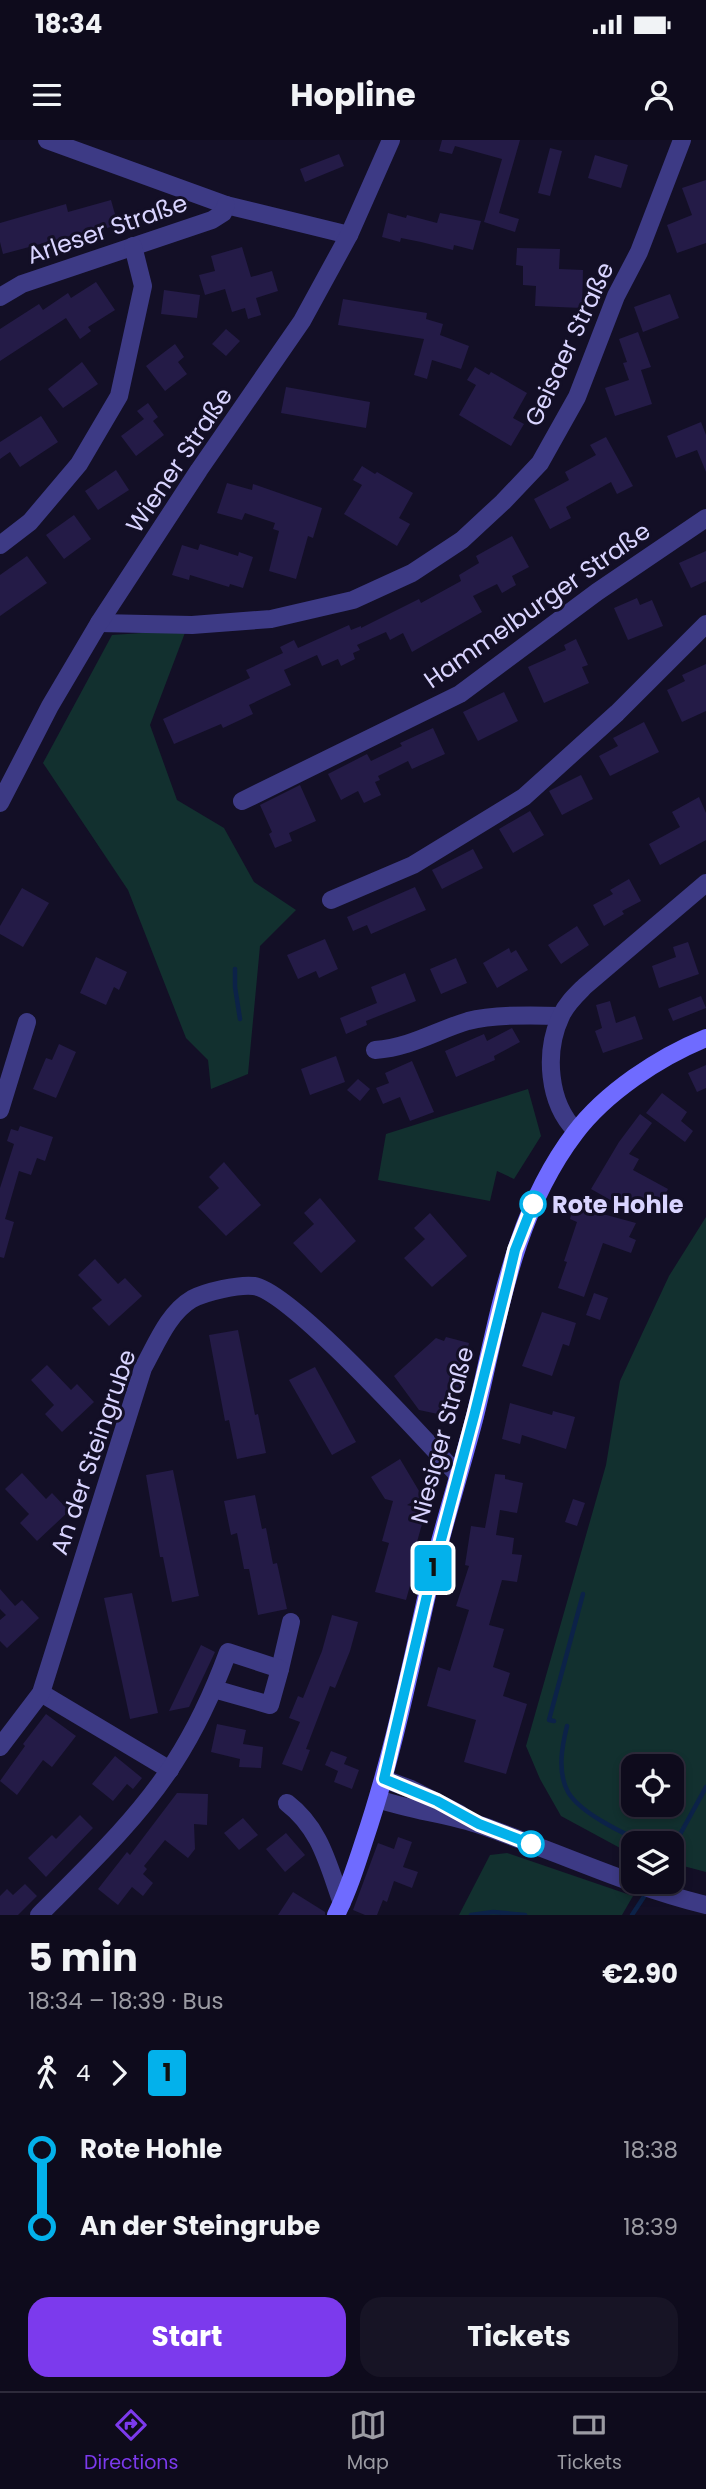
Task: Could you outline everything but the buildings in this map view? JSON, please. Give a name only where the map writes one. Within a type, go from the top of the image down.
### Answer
[{"type":"main road","name":"Niesiger Straße","points":[[339,1909],[384,1779],[457,1474],[515,1250],[537,1194],[576,1131],[598,1109],[650,1067],[684,1047],[706,1038]]},
{"type":"street","name":"Arleser Straße","points":[[47,140],[226,205],[348,235]]},
{"type":"street","name":"Wiener Straße","points":[[0,803],[57,692],[99,623],[199,470],[302,321],[348,235],[391,140]]},
{"type":"street","name":"Geisaer Straße","points":[[99,623],[192,625],[271,619],[353,600],[412,573],[463,540],[540,463],[577,397],[617,296],[639,252],[682,140]]},
{"type":"street","name":"Arleser Straße","points":[[0,297],[22,284],[212,220],[223,214],[226,205]]},
{"type":"street","points":[[0,545],[30,522],[79,464],[119,396],[143,286],[133,246]]},
{"type":"street","name":"Hammelburger Straße","points":[[242,801],[460,694],[597,592],[706,518]]},
{"type":"street","points":[[331,900],[413,865],[524,797],[617,713],[706,624]]},
{"type":"street","points":[[576,1131],[567,1122],[559,1107],[553,1082],[555,1032],[561,1016],[585,986],[706,883]]},
{"type":"street","points":[[375,1050],[399,1048],[470,1021],[533,1015],[561,1016]]},
{"type":"street","points":[[0,1110],[27,1022]]},
{"type":"street","name":"An der Steingrube","points":[[0,1747],[40,1693],[143,1368],[170,1320],[192,1299],[230,1287],[256,1286],[285,1303],[322,1335],[457,1474]]},
{"type":"street","points":[[214,1689],[270,1705],[291,1622]]},
{"type":"street","points":[[40,1915],[97,1856],[170,1770],[214,1689],[228,1652],[280,1669]]},
{"type":"street","points":[[40,1693],[170,1770]]},
{"type":"street","points":[[384,1779],[437,1801],[479,1824],[642,1886],[706,1905]]},
{"type":"street","points":[[378,1800],[479,1824]]},
{"type":"street","points":[[287,1803],[312,1826],[339,1909]]},
{"type":"green space","points":[[186,630],[150,725],[177,800],[224,828],[254,882],[296,910],[260,946],[248,1074],[211,1089],[208,1060],[186,1038],[128,890],[43,763],[112,635]]},
{"type":"green space","points":[[528,1089],[541,1136],[514,1179],[497,1171],[490,1201],[378,1180],[386,1134]]},
{"type":"green space","points":[[706,1217],[706,1872],[684,1866],[684,1831],[621,1831],[621,1848],[561,1816],[540,1779],[526,1746],[606,1465],[620,1381],[669,1276]]},
{"type":"green space","points":[[507,1853],[633,1896],[622,1915],[459,1915],[490,1855]]},
{"type":"waterway","points":[[235,969],[240,1019]]},
{"type":"waterway","points":[[554,1721],[549,1720],[583,1594]]},
{"type":"waterway","points":[[567,1726],[562,1750],[562,1776],[568,1792],[582,1808],[621,1831]]},
{"type":"waterway","points":[[682,1831],[706,1787]]},
{"type":"waterway","points":[[632,1915],[646,1894]]},
{"type":"waterway","points":[[471,1915],[493,1912],[525,1915]]},
{"type":"bus line","name":"1","points":[[531,1844],[479,1824],[437,1801],[384,1779],[432,1574],[515,1250],[533,1204]]},
{"type":"place","name":"Rote Hohle","points":[[533,1204]]}]
